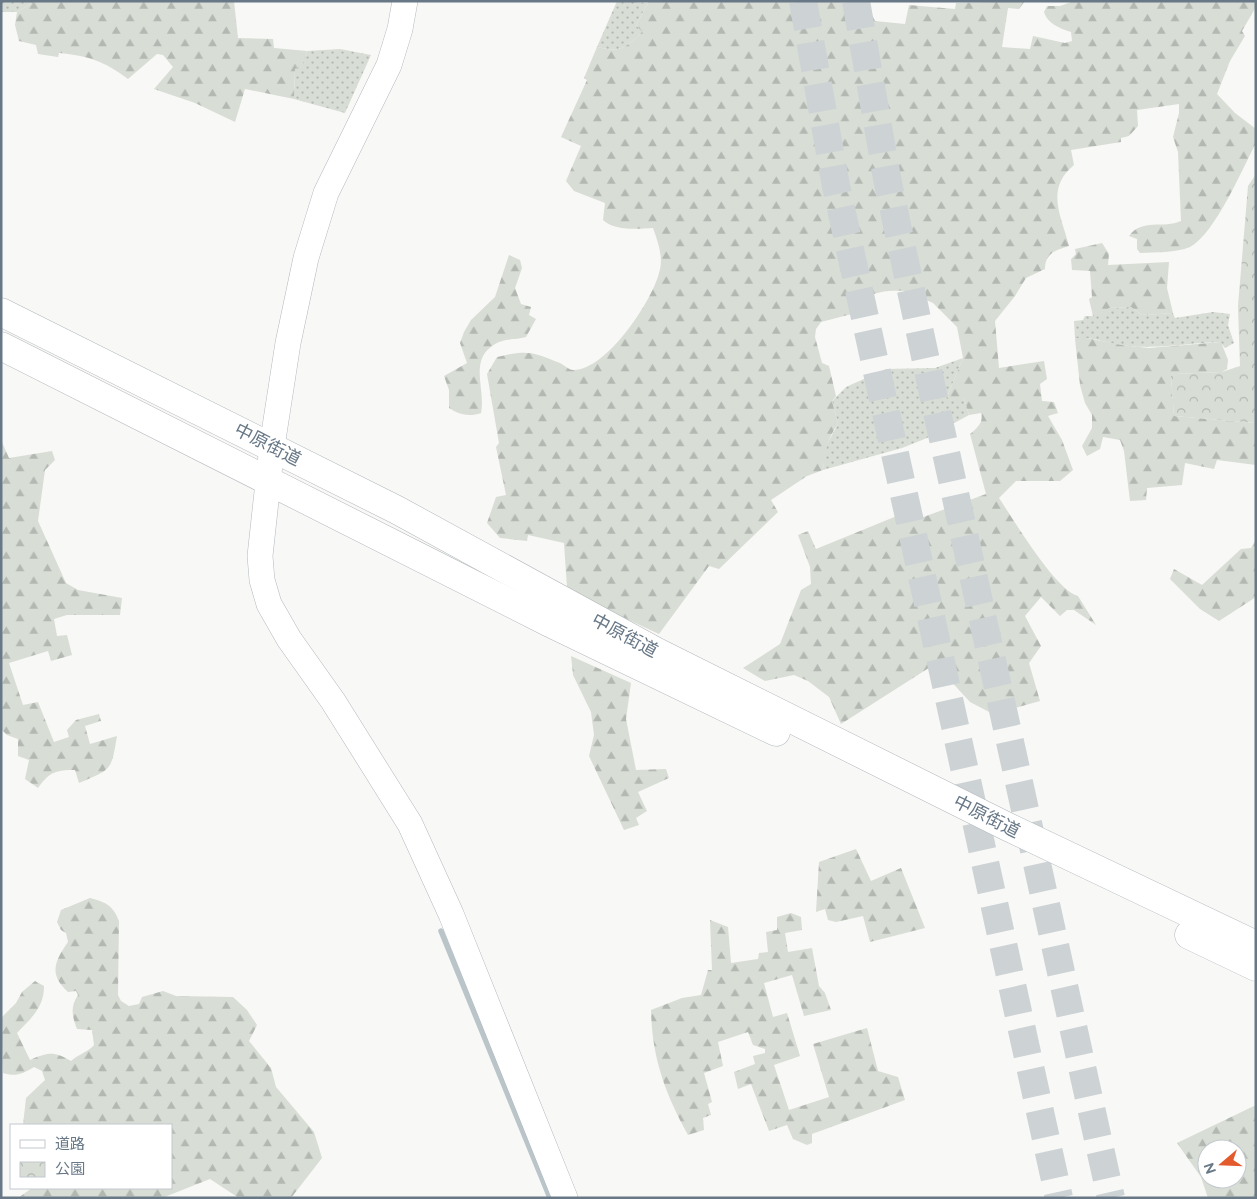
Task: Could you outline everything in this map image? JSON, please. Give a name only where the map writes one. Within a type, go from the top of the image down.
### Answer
[{"type":"main road","name":"中原街道","points":[[1,312],[272,446],[406,515],[657,652],[1008,827],[1256,946]]},
{"type":"main road","name":"中原街道","points":[[1,346],[550,623],[1256,967]]},
{"type":"street","points":[[405,1],[400,29],[389,65],[326,193],[306,258],[288,343],[272,446],[260,556],[262,580],[269,604],[289,639],[333,701],[410,824],[451,914],[565,1198]]},
{"type":"green space","points":[[1,1],[36,1],[17,12],[2,12]]},
{"type":"green space","points":[[36,1],[234,1],[238,38],[273,39],[274,48],[307,51],[302,66],[295,69],[294,99],[245,89],[235,122],[195,103],[154,89],[173,67],[163,55],[157,54],[128,79],[96,60],[59,53],[58,57],[38,54],[36,45],[19,41],[15,25],[17,12]]},
{"type":"green space","points":[[617,1],[648,3],[636,25],[642,32],[622,48],[605,49],[597,47]]},
{"type":"green space","points":[[647,1],[865,1],[875,21],[905,24],[909,5],[955,9],[956,3],[1025,1],[1019,9],[1008,8],[1002,47],[1030,49],[1033,36],[1065,43],[1072,41],[1071,32],[1058,27],[1048,20],[1044,12],[1047,6],[1060,6],[1074,1],[1256,1],[1256,7],[1242,31],[1245,36],[1230,61],[1217,94],[1235,113],[1256,129],[1256,143],[1227,200],[1209,229],[1190,247],[1165,252],[1140,253],[1137,249],[1137,239],[1129,236],[1140,227],[1146,225],[1181,221],[1178,152],[1173,137],[1179,113],[1179,104],[1137,110],[1138,126],[1129,136],[1121,138],[1121,142],[1071,150],[1074,165],[1065,174],[1060,183],[1058,193],[1059,213],[1069,246],[1052,253],[1047,259],[1045,269],[1026,278],[1015,296],[995,321],[999,368],[1044,361],[1047,379],[1040,384],[1042,401],[1054,402],[1058,413],[1048,416],[1062,440],[1073,470],[1060,481],[1016,481],[999,498],[1047,568],[1058,582],[1078,596],[1096,625],[1074,610],[1067,610],[1060,616],[1041,597],[1025,616],[1041,646],[1029,663],[1040,701],[993,714],[970,702],[935,664],[841,724],[829,697],[808,681],[794,675],[765,681],[743,668],[780,644],[801,590],[811,584],[810,567],[798,535],[808,531],[816,549],[914,509],[918,519],[986,494],[970,434],[980,423],[981,413],[969,415],[964,398],[952,401],[947,397],[963,358],[957,327],[933,303],[922,298],[911,300],[906,291],[885,292],[869,296],[864,298],[867,310],[821,322],[816,329],[815,337],[822,363],[829,366],[836,396],[832,401],[838,424],[827,446],[823,470],[807,476],[771,500],[778,512],[719,569],[709,566],[659,634],[586,600],[567,587],[564,543],[528,535],[527,541],[500,538],[487,523],[496,497],[506,495],[496,447],[499,443],[487,374],[497,357],[515,353],[529,353],[560,363],[571,370],[586,367],[613,347],[626,332],[647,300],[659,273],[661,256],[653,228],[620,228],[608,224],[603,220],[605,203],[574,191],[566,181],[581,146],[561,137],[587,80],[584,78],[597,47],[605,49],[622,48],[642,32],[636,25],[648,3]]},
{"type":"green space","points":[[340,49],[371,55],[345,113],[294,99],[295,69],[302,65],[307,51]]},
{"type":"green space","points":[[1256,174],[1256,423],[1174,416],[1171,376],[1174,374],[1222,372],[1240,366],[1238,306],[1248,186]]},
{"type":"green space","points":[[1102,243],[1109,254],[1108,265],[1169,262],[1167,288],[1173,313],[1142,315],[1131,307],[1108,308],[1107,316],[1093,316],[1089,299],[1092,297],[1090,271],[1072,270],[1071,259],[1076,254],[1075,249]]},
{"type":"green space","points":[[509,255],[520,260],[522,268],[515,288],[521,304],[531,307],[529,315],[536,319],[526,337],[502,341],[487,351],[482,358],[480,367],[481,413],[473,415],[461,414],[449,408],[449,390],[444,376],[467,363],[460,343],[464,332],[471,320],[495,297]]},
{"type":"green space","points":[[1131,307],[1142,315],[1173,313],[1175,318],[1213,312],[1230,314],[1228,325],[1234,343],[1225,348],[1220,342],[1145,347],[1120,345],[1086,338],[1075,339],[1074,321],[1083,320],[1085,316],[1106,316],[1107,308]]},
{"type":"green space","points":[[1082,337],[1121,345],[1149,348],[1221,342],[1228,360],[1227,369],[1222,372],[1174,374],[1171,376],[1174,416],[1256,423],[1256,465],[1217,460],[1214,469],[1185,463],[1182,485],[1147,488],[1146,500],[1130,501],[1124,451],[1120,440],[1103,437],[1100,449],[1087,456],[1082,446],[1092,428],[1092,415],[1085,403],[1080,385],[1075,339]]},
{"type":"green space","points":[[963,358],[947,397],[964,398],[969,415],[927,438],[902,448],[823,470],[825,448],[838,424],[832,401],[846,387],[886,369],[935,368]]},
{"type":"green space","points":[[1,440],[9,458],[52,451],[55,460],[45,470],[38,521],[66,583],[78,590],[122,598],[120,615],[67,615],[54,619],[57,636],[67,635],[72,655],[51,661],[48,651],[9,663],[23,705],[38,702],[54,742],[69,737],[67,730],[76,720],[99,714],[101,721],[85,726],[90,744],[117,736],[111,763],[108,767],[98,775],[79,783],[75,770],[54,773],[46,778],[38,788],[25,779],[29,760],[18,756],[18,739],[7,735],[1,729]]},
{"type":"green space","points":[[1256,539],[1256,597],[1219,621],[1200,609],[1170,579],[1174,569],[1202,585],[1241,549],[1251,548]]},
{"type":"green space","points":[[571,656],[631,683],[626,719],[636,770],[666,769],[669,778],[638,792],[647,811],[636,818],[639,825],[624,830],[589,756],[594,735],[591,712],[573,675]]},
{"type":"green space","points":[[856,849],[871,881],[901,868],[925,928],[870,942],[863,916],[836,922],[828,920],[825,909],[816,912],[819,862]]},
{"type":"green space","points":[[90,898],[108,905],[114,911],[119,921],[118,995],[121,1001],[129,1006],[139,1004],[142,997],[163,991],[176,996],[233,997],[247,1010],[257,1025],[249,1041],[271,1068],[276,1087],[314,1132],[322,1158],[291,1198],[239,1198],[210,1179],[162,1198],[18,1198],[31,1189],[172,1189],[172,1124],[23,1124],[26,1098],[45,1080],[42,1071],[34,1067],[19,1074],[3,1073],[1,1018],[16,1003],[22,992],[35,981],[44,986],[42,1001],[39,1007],[17,1033],[30,1060],[42,1055],[55,1054],[71,1061],[94,1045],[92,1030],[77,1029],[75,1024],[73,1012],[78,995],[76,991],[68,992],[58,979],[56,973],[57,961],[68,942],[66,933],[61,930],[57,922],[61,910]]},
{"type":"green space","points":[[791,913],[801,917],[802,930],[785,933],[788,952],[812,948],[819,986],[825,993],[831,1010],[804,1016],[792,975],[764,983],[773,1017],[787,1013],[800,1056],[774,1065],[789,1110],[829,1097],[813,1044],[867,1028],[878,1071],[898,1077],[905,1100],[812,1134],[812,1143],[807,1145],[793,1139],[787,1125],[769,1131],[751,1084],[738,1089],[734,1072],[755,1064],[753,1056],[765,1053],[765,1049],[753,1045],[748,1032],[718,1042],[723,1066],[704,1073],[712,1102],[708,1104],[711,1115],[703,1118],[704,1130],[688,1135],[666,1090],[661,1075],[654,1044],[651,1010],[682,998],[701,995],[708,970],[712,970],[710,920],[728,927],[731,963],[758,959],[759,953],[768,952],[766,932],[777,930],[777,917]]},
{"type":"green space","points":[[1256,1105],[1256,1198],[1208,1198],[1205,1189],[1247,1189],[1247,1139],[1197,1139],[1197,1171],[1177,1143]]},
{"type":"waterway","points":[[441,931],[550,1198]]},
{"type":"tunnel","points":[[803,1],[836,186],[1059,1198]]},
{"type":"tunnel","points":[[856,1],[887,178],[1111,1198]]}]
